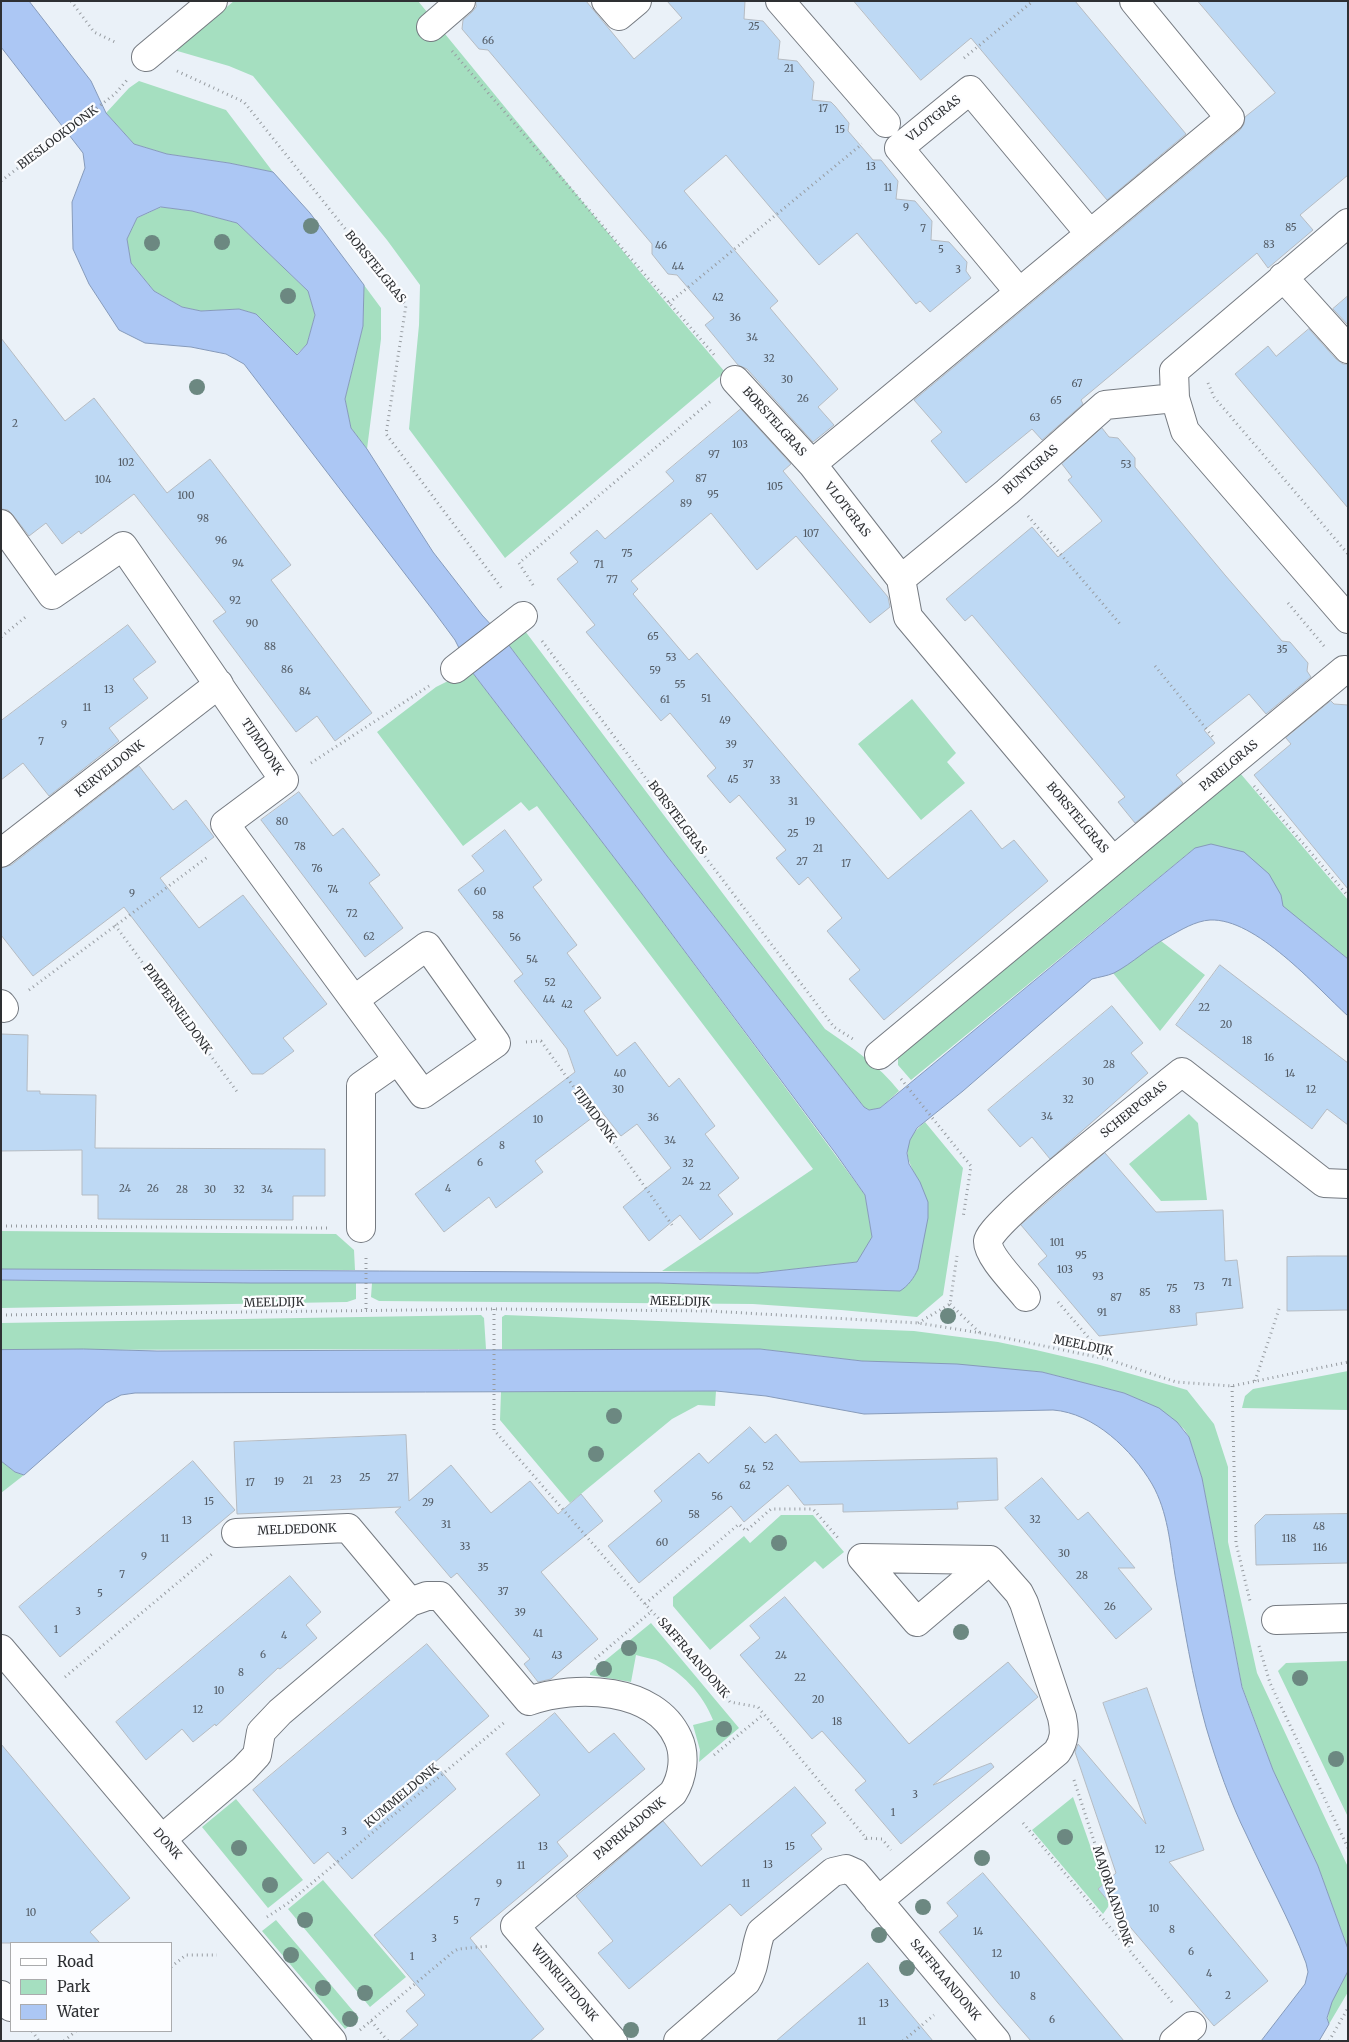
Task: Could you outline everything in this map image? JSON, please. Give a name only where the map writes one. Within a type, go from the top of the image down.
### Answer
[{"type":"street","points":[[146,56],[213,1]]},
{"type":"street","points":[[431,27],[461,1]]},
{"type":"street","points":[[606,1],[619,16],[637,1]]},
{"type":"street","points":[[780,1],[886,123]]},
{"type":"street","points":[[812,464],[1230,118],[1134,1]]},
{"type":"street","name":"VLOTGRAS","points":[[1019,292],[899,148],[970,90],[1090,234]]},
{"type":"street","points":[[1348,223],[1174,371],[1175,398],[1185,431],[1348,619]]},
{"type":"street","points":[[1283,277],[1348,349]]},
{"type":"street","name":"BORSTELGRAS","points":[[735,380],[812,464]]},
{"type":"street","name":"BUNTGRAS","points":[[901,579],[1007,492],[1105,405],[1175,398]]},
{"type":"street","name":"VLOTGRAS","points":[[812,464],[901,579]]},
{"type":"street","name":"TIJMDONK","points":[[1,524],[52,596],[123,546],[284,780],[225,824],[423,1094],[496,1043]]},
{"type":"street","name":"BORSTELGRAS","points":[[887,1063],[1068,898],[1114,861],[908,617],[901,579]]},
{"type":"street","points":[[455,669],[523,616]]},
{"type":"street","name":"PARELGRAS","points":[[1114,861],[1344,670]]},
{"type":"street","name":"KERVELDONK","points":[[1,852],[219,684]]},
{"type":"street","points":[[354,1000],[427,946],[496,1043]]},
{"type":"street","points":[[363,1240],[361,1086],[398,1060]]},
{"type":"street","name":"SCHERPGRAS","points":[[1026,1297],[991,1252],[988,1241],[993,1230],[1038,1189],[1182,1072],[1324,1183],[1348,1184]]},
{"type":"street","name":"MELDEDONK","points":[[236,1533],[348,1528],[410,1602]]},
{"type":"street","points":[[862,1558],[917,1622],[990,1560]]},
{"type":"street","points":[[862,1558],[990,1560],[1019,1593],[1024,1603],[1064,1731],[1063,1743],[1057,1752],[878,1901]]},
{"type":"street","points":[[162,1838],[243,1770],[257,1755],[261,1732],[280,1712],[410,1602],[427,1596],[440,1596],[529,1701],[544,1695],[568,1692],[613,1694],[631,1698],[649,1706],[664,1717],[674,1728],[682,1745],[683,1764],[678,1784]]},
{"type":"street","points":[[1276,1620],[1348,1618]]},
{"type":"street","name":"DONK","points":[[1,1649],[332,2041]]},
{"type":"street","name":"PAPRIKADONK","points":[[515,1926],[664,1800],[673,1792],[678,1784]]},
{"type":"street","points":[[678,2041],[746,1982],[753,1971],[756,1944],[761,1932],[833,1872],[846,1869],[855,1874]]},
{"type":"street","name":"SAFFRAANDONK","points":[[855,1874],[996,2041]]},
{"type":"street","name":"WIJNRUITDONK","points":[[515,1926],[613,2041]]},
{"type":"street","points":[[1,1995],[10,2006]]},
{"type":"path","name":"BORSTELGRAS","points":[[71,1],[94,32],[244,102],[406,305],[386,434],[834,1027],[887,1063]]},
{"type":"path","points":[[960,62],[1033,1]]},
{"type":"path","name":"BORSTELGRAS","points":[[431,27],[735,380],[519,563],[537,591],[523,616]]},
{"type":"path","name":"BIESLOOKDONK","points":[[1,181],[115,94]]},
{"type":"path","points":[[669,303],[886,123]]},
{"type":"path","points":[[1213,338],[1205,376],[1214,397],[1348,554]]},
{"type":"path","points":[[1007,492],[1120,624]]},
{"type":"path","points":[[284,780],[455,669]]},
{"type":"path","points":[[3,1006],[235,837]]},
{"type":"path","name":"PIMPERNELDONK","points":[[116,925],[238,1093]]},
{"type":"path","name":"TIJMDONK","points":[[496,1043],[541,1042],[672,1225]]},
{"type":"path","points":[[887,1063],[971,1166],[963,1219]]},
{"type":"path","points":[[1,1226],[363,1240],[366,1310]]},
{"type":"path","points":[[950,1304],[959,1246]]},
{"type":"path","points":[[1026,1297],[1050,1294],[1107,1359]]},
{"type":"path","points":[[918,1323],[950,1304]]},
{"type":"path","points":[[950,1304],[981,1333]]},
{"type":"path","name":"MEELDIJK","points":[[1,1315],[494,1309],[710,1311],[918,1323],[981,1333],[1107,1359],[1176,1382],[1232,1386],[1348,1362]]},
{"type":"path","name":"SAFFRAANDONK","points":[[494,1309],[494,1430],[730,1702],[758,1707],[866,1838],[866,1862],[855,1874]]},
{"type":"path","points":[[1255,1382],[1280,1309]]},
{"type":"path","points":[[645,1604],[739,1524],[746,1532],[772,1510],[813,1509],[846,1548],[862,1558]]},
{"type":"path","points":[[41,1696],[236,1533]]},
{"type":"path","points":[[568,1692],[571,1680],[652,1611]]},
{"type":"path","name":"KUMMELDONK","points":[[287,1904],[529,1701]]},
{"type":"path","points":[[678,1784],[764,1714]]},
{"type":"path","name":"MAJORAANDONK","points":[[1057,1752],[1071,1771],[1130,1951],[1183,2033]]},
{"type":"path","points":[[1002,1798],[1130,1951]]},
{"type":"path","points":[[359,2031],[453,1952],[458,1949],[490,1946],[515,1926]]},
{"type":"path","points":[[903,2041],[957,1995]]},
{"type":"path","points":[[1329,2041],[1348,2008]]},
{"type":"path","points":[[371,2021],[388,2041]]},
{"type":"path","points":[[64,2041],[75,2032]]},
{"type":"green space","points":[[234,1],[418,1],[641,273],[725,372],[505,558],[409,429],[419,325],[420,285],[387,240],[253,76],[229,66],[174,50]]},
{"type":"green space","points":[[139,81],[226,110],[273,172],[229,163],[167,154],[134,144],[106,113],[129,88]]},
{"type":"green space","points":[[161,207],[192,211],[237,223],[308,291],[315,315],[307,344],[296,355],[256,314],[239,309],[201,311],[182,307],[154,291],[131,263],[127,239],[137,218]]},
{"type":"green space","points":[[364,285],[381,308],[381,339],[367,449],[351,428],[345,399],[363,326]]},
{"type":"green space","points":[[522,627],[825,1029],[874,1065],[899,1091],[880,1108],[869,1110],[864,1107],[667,856],[505,640]]},
{"type":"green space","points":[[469,668],[642,894],[865,1195],[872,1237],[858,1262],[758,1273],[662,1271],[813,1169],[537,806],[529,811],[521,802],[463,846],[377,732],[436,687]]},
{"type":"green space","points":[[912,699],[956,753],[947,762],[965,783],[921,820],[858,744]]},
{"type":"green space","points":[[1240,773],[1348,900],[1348,959],[1282,906],[1281,895],[1195,848],[911,1080],[898,1065],[898,1058]]},
{"type":"green space","points":[[1161,941],[1205,975],[1160,1031],[1113,973]]},
{"type":"green space","points":[[1189,1114],[1198,1123],[1207,1200],[1161,1201],[1129,1164]]},
{"type":"green space","points":[[925,1122],[963,1168],[943,1295],[917,1317],[753,1304],[379,1301],[371,1297],[372,1283],[658,1283],[900,1291],[920,1182],[908,1158],[908,1144],[917,1129]]},
{"type":"green space","points":[[1,1231],[336,1234],[354,1250],[355,1270],[1,1269]]},
{"type":"green space","points":[[1,1280],[356,1283],[356,1299],[347,1302],[1,1308]]},
{"type":"green space","points":[[481,1315],[484,1318],[486,1349],[1,1350],[1,1323]]},
{"type":"green space","points":[[505,1315],[914,1331],[998,1342],[1036,1350],[1100,1365],[1187,1390],[1214,1424],[1228,1467],[1228,1542],[1257,1673],[1348,1867],[1348,1949],[1318,1866],[1273,1770],[1242,1686],[1202,1478],[1189,1437],[1184,1429],[1170,1417],[1151,1405],[1124,1393],[1042,1372],[862,1361],[760,1349],[502,1349],[502,1317]]},
{"type":"green space","points":[[1348,1371],[1348,1410],[1242,1408],[1245,1396],[1253,1389]]},
{"type":"green space","points":[[716,1391],[715,1406],[698,1405],[672,1419],[570,1503],[500,1420],[501,1392]]},
{"type":"green space","points":[[1,1461],[15,1472],[24,1475],[1,1493]]},
{"type":"green space","points":[[781,1515],[813,1515],[844,1552],[823,1569],[815,1561],[710,1650],[673,1606],[673,1597],[744,1536],[750,1543]]},
{"type":"green space","points":[[651,1623],[739,1728],[699,1762],[700,1750],[693,1725],[713,1720],[697,1692],[674,1670],[656,1660],[636,1655],[631,1682],[590,1675],[590,1673]]},
{"type":"green space","points":[[1348,1661],[1348,1817],[1278,1671],[1286,1663]]},
{"type":"green space","points":[[1073,1797],[1109,1899],[1108,1907],[1103,1914],[1032,1830]]},
{"type":"green space","points":[[236,1799],[303,1880],[268,1908],[202,1827]]},
{"type":"green space","points":[[323,1880],[406,1977],[370,2007],[288,1909]]},
{"type":"green space","points":[[276,1920],[359,2018],[345,2029],[262,1931]]},
{"type":"green space","points":[[1348,1971],[1348,1992],[1319,2041],[1329,2024],[1329,2012],[1334,1997]]},
{"type":"water","points":[[1,1],[29,1],[91,81],[106,113],[134,144],[167,154],[229,163],[273,172],[310,213],[364,285],[363,326],[345,399],[351,428],[367,449],[433,552],[482,615],[505,640],[667,856],[864,1107],[869,1110],[880,1108],[1195,848],[1211,844],[1244,852],[1269,874],[1281,895],[1283,906],[1348,959],[1348,1016],[1284,956],[1246,930],[1228,922],[1210,920],[1194,924],[1161,941],[1114,973],[1092,979],[963,1091],[917,1128],[910,1140],[907,1153],[909,1164],[920,1182],[928,1202],[928,1218],[918,1269],[911,1281],[900,1291],[658,1283],[250,1283],[1,1280],[1,1269],[758,1273],[857,1262],[872,1237],[865,1195],[836,1154],[642,894],[469,668],[455,640],[435,613],[244,364],[226,354],[191,347],[145,343],[119,330],[89,284],[73,249],[72,202],[85,168],[83,153],[1,47]],"holes":[[[161,207],[192,211],[237,223],[308,291],[315,315],[307,344],[297,355],[256,314],[239,309],[201,311],[182,307],[154,291],[131,263],[127,239],[137,218]]]},
{"type":"water","points":[[84,1349],[157,1351],[760,1349],[862,1361],[957,1364],[1042,1372],[1124,1393],[1159,1408],[1177,1422],[1189,1437],[1202,1478],[1242,1687],[1273,1770],[1318,1866],[1348,1949],[1348,1971],[1332,2002],[1327,2018],[1329,2024],[1319,2041],[1261,2041],[1305,1984],[1308,1972],[1306,1963],[1293,1931],[1235,1810],[1210,1741],[1192,1670],[1168,1528],[1162,1506],[1144,1471],[1123,1446],[1110,1435],[1083,1418],[1053,1410],[864,1414],[766,1396],[716,1391],[135,1393],[121,1395],[106,1403],[24,1475],[15,1472],[1,1461],[1,1350]]},
{"type":"building","points":[[476,1],[586,1],[634,59],[682,18],[667,1],[745,1],[744,19],[763,21],[780,41],[778,59],[797,61],[814,82],[812,100],[831,102],[835,106],[849,123],[848,131],[873,160],[881,160],[898,181],[896,199],[915,201],[932,221],[931,240],[949,242],[967,262],[966,271],[971,278],[930,312],[920,301],[916,304],[857,233],[819,265],[726,155],[684,191],[778,301],[770,308],[838,389],[818,407],[834,425],[813,442],[747,369],[738,365],[705,325],[714,318],[677,275],[668,274],[652,254],[652,244],[488,50],[479,49],[462,29],[463,20],[476,7]]},
{"type":"building","points":[[854,1],[1075,1],[1186,134],[1107,200],[971,38],[921,80]]},
{"type":"building","points":[[1198,1],[1348,1],[1348,175],[1300,215],[1313,230],[1268,268],[1257,253],[1081,400],[1083,404],[1042,440],[1032,429],[966,483],[931,441],[942,432],[914,400],[1240,130],[1244,124],[1245,117],[1275,93]]},
{"type":"building","points":[[1348,296],[1348,325],[1333,309]]},
{"type":"building","points":[[1309,329],[1336,359],[1343,364],[1348,364],[1348,508],[1235,374],[1268,346],[1276,356]]},
{"type":"building","points":[[1,338],[65,421],[94,398],[167,493],[210,459],[291,565],[271,580],[372,713],[335,741],[317,716],[296,732],[213,621],[226,612],[134,494],[81,534],[79,531],[62,544],[46,523],[29,536],[8,510],[1,509]]},
{"type":"building","points":[[741,409],[791,464],[783,471],[888,597],[890,607],[870,623],[796,536],[757,570],[711,513],[631,581],[638,589],[633,594],[689,660],[697,653],[888,879],[971,810],[1002,849],[1014,840],[1048,881],[884,1020],[849,979],[860,970],[827,931],[842,918],[808,877],[799,885],[776,858],[786,850],[739,795],[730,803],[707,776],[716,768],[670,713],[661,721],[638,694],[586,632],[595,625],[557,579],[578,562],[570,553],[597,530],[605,539],[674,481],[666,472]]},
{"type":"building","points":[[1102,428],[1109,437],[1118,438],[1135,458],[1135,467],[1225,575],[1282,641],[1290,642],[1308,663],[1307,671],[1311,677],[1266,714],[1249,694],[1204,730],[1215,743],[1176,775],[1183,783],[1135,823],[1118,802],[1125,797],[972,615],[965,621],[946,599],[1032,527],[1058,557],[1102,521],[1068,480],[1072,477],[1062,464]]},
{"type":"building","points":[[128,625],[156,662],[133,679],[148,698],[109,728],[119,741],[49,796],[23,763],[1,780],[1,721]]},
{"type":"building","points":[[1331,701],[1334,704],[1348,705],[1348,889],[1254,775],[1291,744],[1286,738]]},
{"type":"building","points":[[139,766],[173,810],[186,800],[214,837],[160,878],[199,928],[243,895],[327,1004],[283,1038],[294,1051],[263,1074],[252,1074],[124,907],[33,976],[1,935],[1,868],[11,865]]},
{"type":"building","points":[[299,792],[333,836],[343,828],[380,875],[369,883],[403,928],[365,957],[261,820]]},
{"type":"building","points":[[505,830],[542,880],[533,887],[577,945],[567,953],[601,998],[584,1011],[617,1056],[635,1042],[669,1087],[679,1078],[715,1126],[705,1134],[739,1178],[718,1195],[733,1214],[700,1240],[680,1215],[649,1241],[623,1207],[671,1168],[637,1124],[621,1136],[601,1111],[535,1161],[543,1172],[496,1208],[489,1197],[444,1232],[415,1194],[575,1072],[567,1049],[514,981],[523,974],[458,890],[484,871],[472,856]]},
{"type":"building","points":[[1220,965],[1348,1063],[1348,1125],[1327,1109],[1312,1129],[1176,1025]]},
{"type":"building","points":[[1112,1006],[1143,1043],[1131,1053],[1148,1073],[1050,1159],[1032,1137],[1020,1147],[988,1110]]},
{"type":"building","points":[[1,1034],[28,1035],[27,1091],[40,1091],[40,1094],[96,1095],[95,1148],[325,1149],[325,1196],[293,1196],[293,1220],[98,1219],[98,1195],[82,1195],[82,1150],[1,1151]]},
{"type":"building","points":[[1105,1153],[1156,1212],[1223,1210],[1225,1261],[1237,1260],[1243,1308],[1196,1313],[1197,1325],[1099,1336],[1038,1264],[1047,1256],[1021,1225]]},
{"type":"building","points":[[1348,1256],[1348,1310],[1287,1311],[1287,1257]]},
{"type":"building","points":[[750,1427],[765,1443],[776,1434],[800,1462],[997,1458],[998,1500],[957,1502],[958,1509],[843,1512],[843,1504],[804,1505],[788,1485],[744,1522],[731,1506],[639,1583],[608,1546],[662,1501],[654,1491],[699,1453],[708,1463]]},
{"type":"building","points":[[406,1435],[409,1501],[451,1465],[491,1513],[530,1481],[558,1514],[581,1494],[603,1521],[541,1572],[598,1639],[551,1679],[538,1682],[524,1664],[530,1659],[457,1573],[451,1578],[395,1512],[401,1507],[237,1514],[234,1442]]},
{"type":"building","points":[[193,1461],[235,1510],[60,1657],[19,1607]]},
{"type":"building","points":[[1042,1478],[1078,1520],[1088,1512],[1135,1568],[1118,1568],[1152,1609],[1116,1639],[1005,1508]]},
{"type":"building","points":[[1348,1514],[1348,1563],[1256,1565],[1255,1525],[1265,1515]]},
{"type":"building","points":[[290,1576],[321,1612],[306,1625],[317,1638],[280,1669],[278,1668],[216,1726],[215,1724],[193,1742],[182,1729],[146,1760],[116,1722]]},
{"type":"building","points":[[785,1597],[909,1744],[1008,1662],[1038,1697],[933,1785],[991,1763],[994,1767],[901,1844],[855,1790],[866,1781],[822,1731],[812,1739],[740,1655],[760,1638],[750,1626]]},
{"type":"building","points":[[427,1644],[489,1716],[434,1763],[456,1789],[352,1879],[328,1852],[314,1864],[253,1790]]},
{"type":"building","points":[[1147,1688],[1204,1850],[1169,1862],[1268,1981],[1214,2026],[1098,1889],[1116,1873],[1075,1752],[1078,1744],[1146,1824],[1103,1703]]},
{"type":"building","points":[[555,1713],[589,1753],[614,1733],[645,1769],[557,1842],[568,1856],[470,1938],[544,2029],[530,2041],[399,2041],[418,2025],[406,2011],[425,1995],[374,1935],[540,1795],[506,1754]]},
{"type":"building","points":[[1,1744],[130,1898],[90,1932],[99,1942],[1,1943]]},
{"type":"building","points":[[795,1787],[826,1823],[811,1835],[822,1849],[741,1916],[730,1904],[629,1989],[598,1953],[613,1941],[576,1896],[663,1821],[701,1866]]},
{"type":"building","points":[[983,1873],[1124,2041],[1031,2041],[998,2003],[939,1932],[958,1916],[947,1903]]},
{"type":"building","points":[[868,1963],[933,2041],[776,2041],[805,2016]]}]
